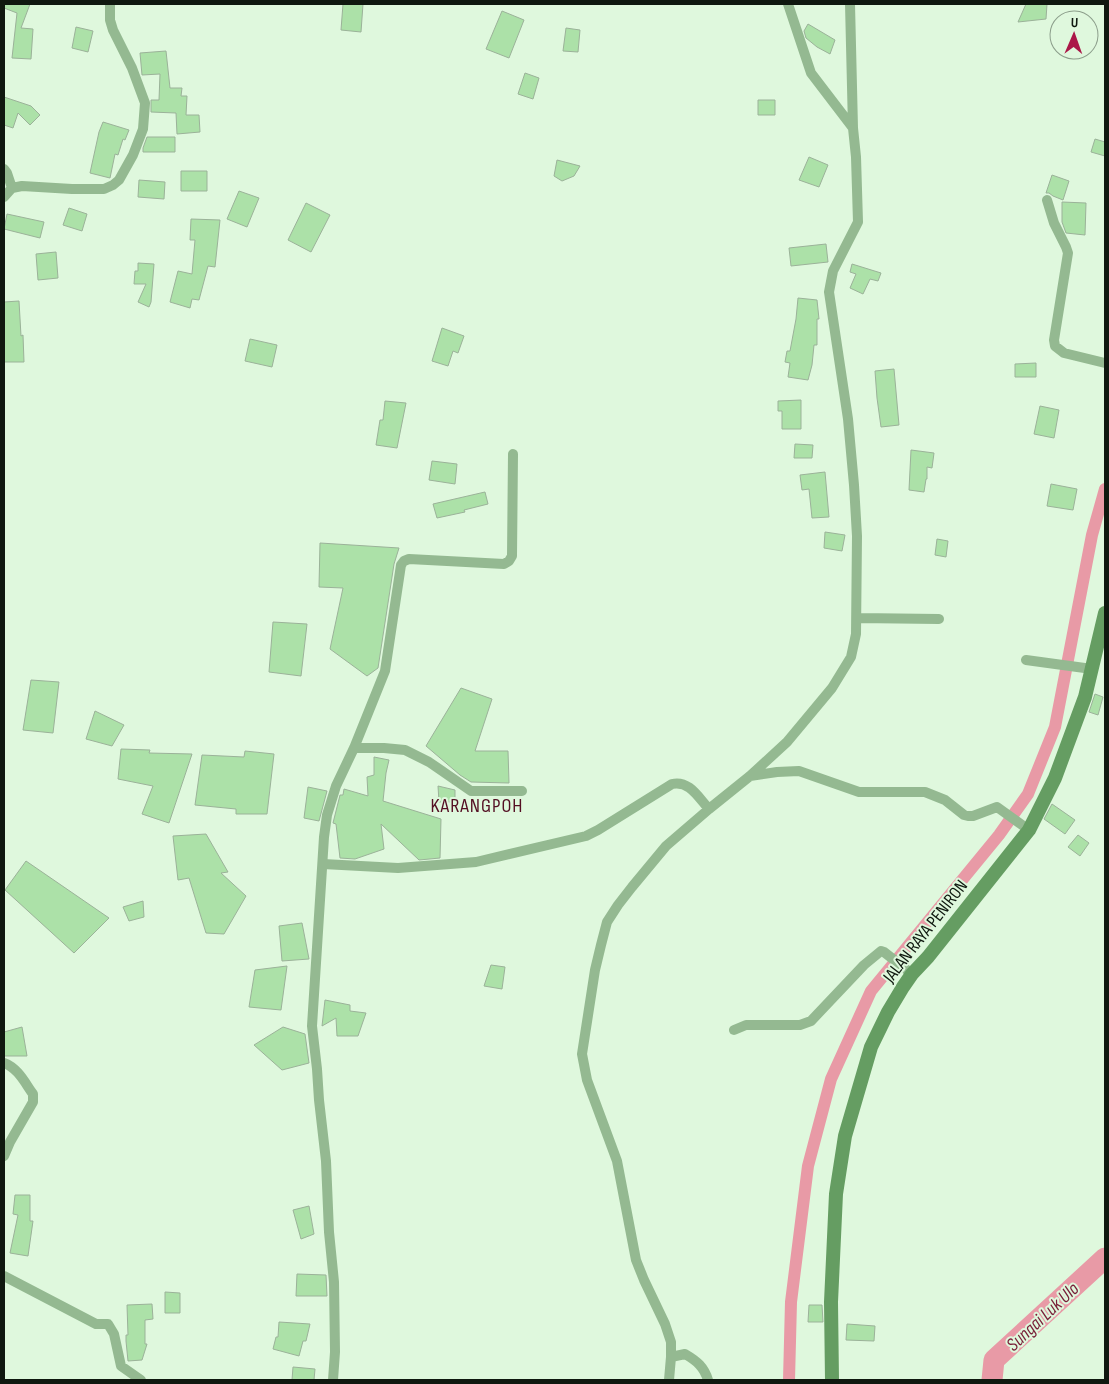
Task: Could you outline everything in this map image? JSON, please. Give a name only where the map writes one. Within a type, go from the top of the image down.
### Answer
[{"type":"main road","name":"JALAN RAYA PENIRON","points":[[832,1380],[831,1302],[836,1204],[844,1136],[871,1047],[906,970],[928,957],[1029,830],[1055,778],[1085,697],[1105,613]]},
{"type":"street","points":[[4,197],[12,188],[22,186],[72,189],[109,188],[119,180],[133,155],[144,124],[145,100],[113,30],[110,20],[110,4]]},
{"type":"street","points":[[788,4],[811,73],[853,128]]},
{"type":"street","points":[[669,1380],[670,1342],[665,1324],[636,1260],[617,1161],[587,1080],[582,1054],[595,970],[608,922],[632,887],[666,846],[708,809],[750,776],[787,742],[832,688],[851,657],[857,618],[858,536],[848,419],[830,292],[833,271],[858,222],[853,128],[850,4]]},
{"type":"street","points":[[4,169],[12,188]]},
{"type":"street","points":[[1047,200],[1054,223],[1068,253],[1054,340],[1055,346],[1064,353],[1105,363]]},
{"type":"street","points":[[333,1380],[335,1352],[334,1282],[329,1232],[326,1161],[312,1026],[324,837],[328,815],[336,786],[386,670],[401,564],[409,559],[504,564],[509,561],[512,556],[513,454]]},
{"type":"street","points":[[857,618],[939,619]]},
{"type":"street","points":[[1026,660],[1092,669]]},
{"type":"street","points":[[354,748],[406,750],[428,761],[471,791],[522,791]]},
{"type":"street","points":[[750,776],[799,771],[859,792],[928,792],[945,800],[964,815],[970,816],[996,807],[999,808],[1029,830]]},
{"type":"street","points":[[323,864],[398,868],[476,862],[586,836],[676,783],[688,786],[708,809]]},
{"type":"street","points":[[734,1030],[746,1025],[800,1025],[808,1023],[864,965],[881,951],[906,970]]},
{"type":"street","points":[[4,1064],[12,1067],[17,1072],[34,1098],[4,1156]]},
{"type":"street","points":[[4,1276],[96,1324],[108,1324],[114,1334],[121,1366],[141,1380]]},
{"type":"street","points":[[671,1357],[685,1354],[695,1360],[705,1370],[708,1380]]},
{"type":"building","points":[[4,4],[30,4],[21,28],[33,29],[31,59],[12,58],[17,13],[4,8]]},
{"type":"building","points":[[343,4],[363,4],[361,32],[341,30]]},
{"type":"building","points":[[1026,4],[1047,4],[1046,19],[1018,22]]},
{"type":"building","points":[[502,11],[524,20],[509,58],[486,49]]},
{"type":"building","points":[[808,24],[835,40],[830,54],[806,38],[804,31]]},
{"type":"building","points":[[76,27],[93,31],[88,52],[72,48]]},
{"type":"building","points":[[566,28],[580,30],[578,52],[563,51]]},
{"type":"building","points":[[166,51],[170,88],[182,88],[181,96],[187,96],[186,115],[199,115],[200,132],[177,134],[176,113],[151,112],[151,100],[159,100],[160,74],[142,75],[140,53]]},
{"type":"building","points":[[525,73],[539,78],[533,99],[518,94]]},
{"type":"building","points":[[4,97],[31,106],[40,115],[30,125],[18,113],[13,128],[4,125]]},
{"type":"building","points":[[758,100],[775,100],[775,115],[758,115]]},
{"type":"building","points":[[103,122],[129,130],[125,140],[123,139],[118,155],[115,154],[110,178],[90,173]]},
{"type":"building","points":[[147,137],[175,137],[175,152],[143,152]]},
{"type":"building","points":[[1095,139],[1105,142],[1105,156],[1091,152]]},
{"type":"building","points":[[809,157],[828,165],[819,187],[799,180]]},
{"type":"building","points":[[557,160],[580,166],[574,176],[562,181],[554,176]]},
{"type":"building","points":[[181,171],[207,171],[207,191],[181,191]]},
{"type":"building","points":[[1052,175],[1069,181],[1063,200],[1046,193]]},
{"type":"building","points":[[139,180],[165,182],[164,199],[138,197]]},
{"type":"building","points":[[239,191],[259,198],[247,227],[227,219]]},
{"type":"building","points":[[1062,202],[1086,203],[1085,235],[1066,233],[1062,222]]},
{"type":"building","points":[[306,203],[330,215],[311,252],[288,240]]},
{"type":"building","points":[[69,208],[87,214],[82,231],[63,225]]},
{"type":"building","points":[[7,214],[44,222],[40,238],[4,229]]},
{"type":"building","points":[[191,219],[220,220],[215,267],[208,266],[199,300],[192,299],[190,308],[170,302],[178,271],[192,274],[195,240],[190,240]]},
{"type":"building","points":[[826,244],[828,262],[791,266],[789,248]]},
{"type":"building","points":[[56,252],[58,278],[38,280],[36,254]]},
{"type":"building","points":[[138,263],[154,264],[149,307],[138,302],[146,284],[134,284]]},
{"type":"building","points":[[852,264],[881,273],[878,281],[870,279],[863,294],[850,288],[856,274],[850,272]]},
{"type":"building","points":[[798,298],[817,300],[819,319],[817,319],[817,345],[814,345],[808,380],[788,377],[790,363],[785,362],[787,351],[790,351]]},
{"type":"building","points":[[19,301],[24,362],[4,362],[4,302]]},
{"type":"building","points":[[442,328],[464,336],[458,353],[453,351],[448,366],[432,361]]},
{"type":"building","points":[[250,339],[277,345],[272,367],[245,361]]},
{"type":"building","points":[[1036,363],[1036,377],[1015,377],[1015,364]]},
{"type":"building","points":[[894,369],[899,425],[881,427],[875,371]]},
{"type":"building","points":[[801,400],[801,429],[782,429],[782,411],[778,411],[778,401]]},
{"type":"building","points":[[385,401],[406,403],[397,448],[376,445],[380,420],[383,420]]},
{"type":"building","points":[[1040,406],[1059,410],[1054,438],[1034,434]]},
{"type":"building","points":[[795,444],[813,445],[812,458],[794,458]]},
{"type":"building","points":[[911,450],[934,453],[932,468],[927,467],[924,492],[909,490]]},
{"type":"building","points":[[432,461],[457,464],[455,484],[429,480]]},
{"type":"building","points":[[825,472],[829,517],[812,518],[809,489],[802,490],[800,475]]},
{"type":"building","points":[[1051,484],[1077,489],[1073,510],[1047,506]]},
{"type":"building","points":[[485,492],[488,504],[464,510],[465,512],[437,518],[433,504]]},
{"type":"building","points":[[825,532],[845,535],[842,551],[824,548]]},
{"type":"building","points":[[937,539],[948,541],[946,557],[935,555]]},
{"type":"building","points":[[320,543],[399,548],[394,564],[378,668],[367,676],[330,649],[343,588],[319,587]]},
{"type":"building","points":[[273,622],[307,624],[301,676],[269,672]]},
{"type":"building","points":[[31,680],[59,682],[53,733],[23,730]]},
{"type":"building","points":[[461,688],[492,699],[475,751],[508,751],[509,783],[471,782],[426,746]]},
{"type":"building","points":[[1095,694],[1103,697],[1098,715],[1089,712]]},
{"type":"building","points":[[95,711],[124,725],[112,746],[86,739]]},
{"type":"building","points":[[121,749],[150,750],[149,753],[192,754],[169,823],[142,814],[153,786],[118,779]]},
{"type":"building","points":[[245,751],[274,754],[267,814],[236,814],[236,809],[195,805],[202,755],[244,757]]},
{"type":"building","points":[[374,757],[389,760],[383,801],[441,819],[440,858],[419,860],[381,824],[384,849],[355,859],[340,858],[336,824],[333,823],[340,795],[343,795],[344,789],[368,796],[367,777],[374,775]]},
{"type":"building","points":[[438,786],[455,790],[455,802],[439,802]]},
{"type":"building","points":[[308,787],[327,791],[319,821],[304,818]]},
{"type":"building","points":[[1052,804],[1075,820],[1065,834],[1044,819]]},
{"type":"building","points":[[206,834],[228,872],[221,873],[246,896],[224,934],[206,933],[189,878],[178,880],[173,836]]},
{"type":"building","points":[[1078,835],[1089,843],[1080,856],[1068,847]]},
{"type":"building","points":[[26,861],[109,918],[74,953],[5,890]]},
{"type":"building","points":[[143,901],[144,917],[129,921],[123,907]]},
{"type":"building","points":[[302,923],[309,959],[282,961],[279,926]]},
{"type":"building","points":[[491,965],[505,967],[502,989],[484,986]]},
{"type":"building","points":[[287,966],[281,1010],[249,1007],[255,970]]},
{"type":"building","points":[[325,1000],[350,1005],[350,1011],[366,1013],[358,1036],[337,1036],[336,1018],[322,1026]]},
{"type":"building","points":[[22,1027],[27,1056],[4,1056],[4,1032]]},
{"type":"building","points":[[283,1027],[305,1034],[309,1063],[282,1070],[254,1045]]},
{"type":"building","points":[[15,1195],[30,1195],[30,1221],[33,1221],[28,1256],[10,1253],[18,1215],[13,1214]]},
{"type":"building","points":[[309,1206],[314,1234],[301,1239],[293,1210]]},
{"type":"building","points":[[297,1274],[326,1275],[327,1296],[296,1296]]},
{"type":"building","points":[[165,1292],[180,1293],[180,1313],[165,1313]]},
{"type":"building","points":[[152,1304],[153,1319],[145,1320],[145,1344],[147,1344],[142,1360],[128,1361],[126,1341],[126,1335],[128,1335],[127,1305]]},
{"type":"building","points":[[809,1305],[822,1305],[823,1322],[808,1322]]},
{"type":"building","points":[[279,1322],[310,1324],[306,1341],[303,1341],[299,1356],[273,1349],[276,1337],[278,1337]]},
{"type":"building","points":[[847,1324],[875,1326],[874,1341],[846,1340]]},
{"type":"building","points":[[293,1367],[315,1369],[314,1380],[292,1380]]},
{"type":"waterway","points":[[789,1380],[791,1302],[808,1166],[831,1079],[871,991],[999,835],[1028,794],[1055,727],[1092,535],[1105,489]]},
{"type":"waterway","name":"Sungai Luk Ulo","points":[[992,1380],[994,1360],[1105,1258]]},
{"type":"district","name":"KARANGPOH","points":[[477,805]]}]
